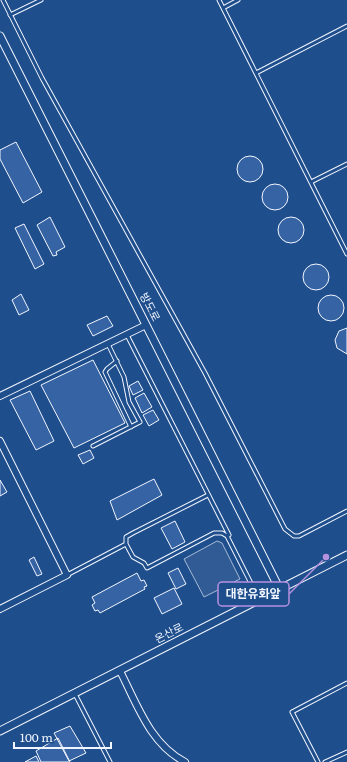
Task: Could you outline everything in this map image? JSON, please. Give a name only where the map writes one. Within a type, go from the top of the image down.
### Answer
[{"type":"street","name":"방도로","points":[[0,36],[279,588]]},
{"type":"street","points":[[0,396],[146,325]]},
{"type":"street","points":[[0,441],[67,575],[0,608]]},
{"type":"street","name":"온산로","points":[[0,731],[76,694],[279,588],[347,555]]},
{"type":"street","points":[[120,671],[151,732],[172,755],[185,762]]},
{"type":"lane","points":[[3,0],[46,85],[205,373],[285,529],[294,536],[299,536],[347,511]]},
{"type":"lane","points":[[10,15],[41,0]]},
{"type":"lane","points":[[219,0],[347,254]]},
{"type":"lane","points":[[223,8],[238,0]]},
{"type":"lane","points":[[256,73],[347,26]]},
{"type":"lane","points":[[311,182],[347,164]]},
{"type":"lane","points":[[126,335],[229,535],[227,536],[259,599]]},
{"type":"lane","points":[[93,446],[140,422],[129,402],[124,377],[108,344]]},
{"type":"lane","points":[[117,361],[109,366],[105,372],[131,426]]},
{"type":"lane","points":[[208,495],[133,533],[126,538],[126,544],[133,557],[144,563],[147,568],[214,533],[222,533],[227,536]]},
{"type":"lane","points":[[67,575],[126,544]]},
{"type":"lane","points":[[318,762],[292,712],[347,683]]},
{"type":"lane","points":[[76,694],[110,762]]},
{"type":"lane","points":[[326,762],[347,752]]},
{"type":"shaded area","points":[[217,541],[222,543],[240,579],[204,597],[184,559]]},
{"type":"building","points":[[16,142],[42,192],[23,203],[0,159],[0,150]]},
{"type":"building","points":[[250,156],[259,160],[263,169],[259,178],[250,182],[241,178],[237,169],[241,160]]},
{"type":"building","points":[[275,184],[284,188],[288,197],[284,206],[275,210],[266,206],[262,197],[266,188]]},
{"type":"building","points":[[50,217],[65,247],[56,252],[57,255],[53,256],[37,225]]},
{"type":"building","points":[[291,217],[300,221],[304,230],[300,239],[291,243],[282,239],[278,230],[282,221]]},
{"type":"building","points":[[24,224],[44,264],[35,269],[15,228]]},
{"type":"building","points":[[316,264],[325,268],[329,277],[325,286],[316,290],[307,286],[303,277],[307,268]]},
{"type":"building","points":[[21,294],[29,310],[19,315],[12,300]]},
{"type":"building","points":[[331,295],[340,299],[344,308],[340,317],[331,321],[322,317],[318,308],[322,299]]},
{"type":"building","points":[[107,316],[113,326],[93,336],[87,325]]},
{"type":"building","points":[[347,328],[347,354],[337,348],[335,340],[339,331]]},
{"type":"building","points":[[93,360],[125,423],[74,448],[41,385]]},
{"type":"building","points":[[138,381],[143,390],[133,395],[129,386]]},
{"type":"building","points":[[30,391],[54,441],[36,450],[10,400]]},
{"type":"building","points":[[144,393],[152,407],[142,413],[135,398]]},
{"type":"building","points":[[153,410],[159,420],[149,426],[143,415]]},
{"type":"building","points":[[90,450],[94,458],[83,464],[78,455]]},
{"type":"building","points":[[154,479],[162,495],[117,520],[110,501]]},
{"type":"building","points":[[0,480],[7,492],[0,496]]},
{"type":"building","points":[[175,521],[185,542],[172,549],[161,528]]},
{"type":"building","points":[[34,557],[42,574],[37,576],[29,560]]},
{"type":"building","points":[[178,568],[186,584],[176,589],[168,573]]},
{"type":"building","points":[[137,573],[141,581],[144,580],[147,586],[144,587],[145,589],[100,613],[98,610],[95,611],[92,605],[95,603],[92,597]]},
{"type":"building","points":[[174,588],[182,604],[162,614],[154,598]]},
{"type":"building","points":[[70,726],[86,753],[69,761],[54,733]]},
{"type":"building","points":[[58,738],[70,762],[41,762],[36,751]]},
{"type":"building","points":[[36,756],[39,762],[25,762]]},
{"type":"place","name":"대한유화앞","points":[[326,557]]}]
